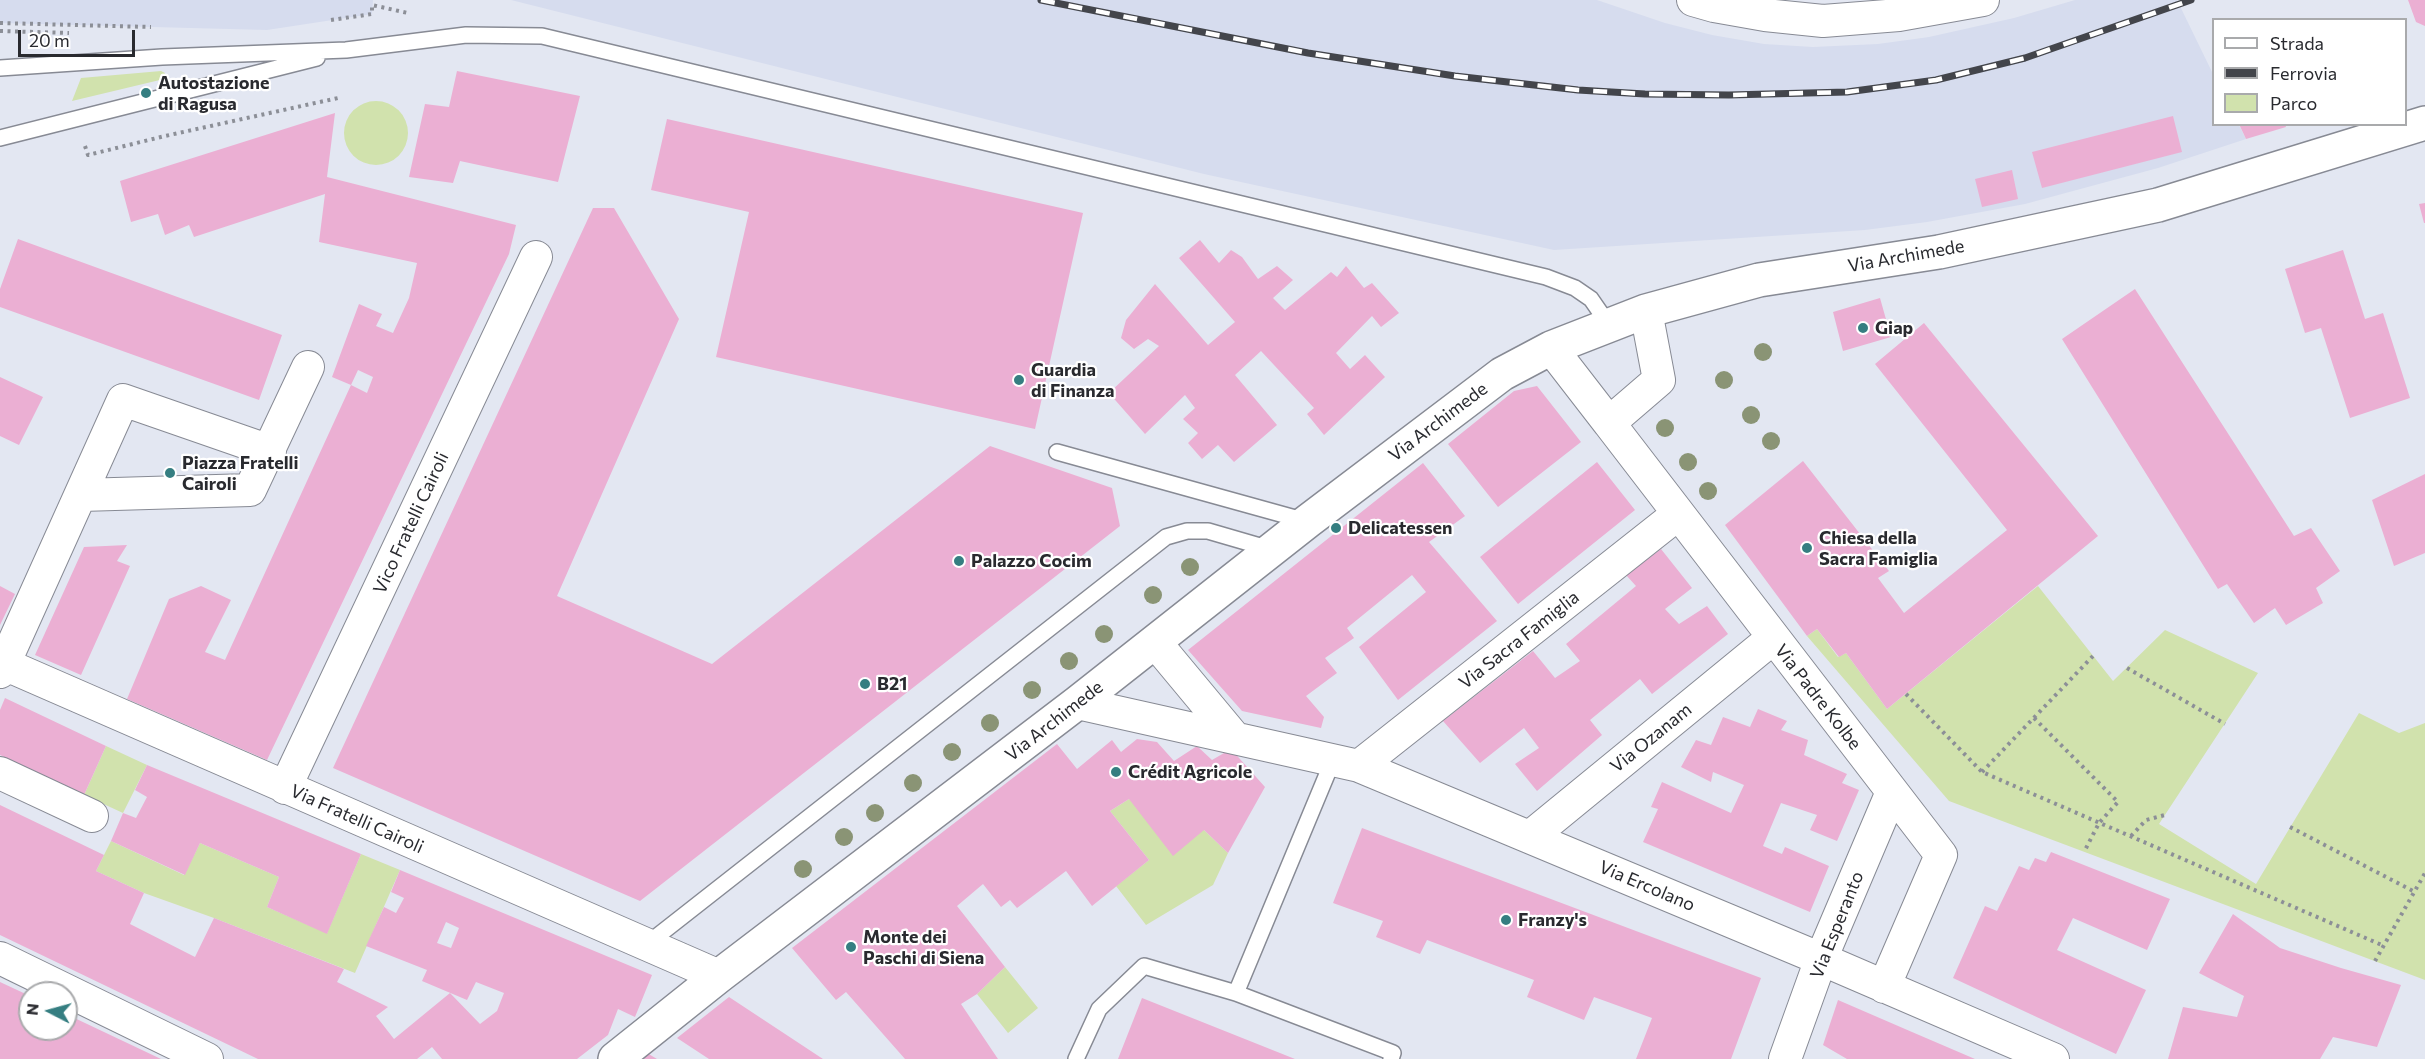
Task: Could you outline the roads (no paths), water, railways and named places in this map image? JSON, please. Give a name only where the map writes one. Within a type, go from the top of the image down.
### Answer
[{"type":"main road","name":"Via Archimede","points":[[615,1059],[719,976],[1502,374],[1551,348],[1646,311],[1759,280],[1939,252],[2158,205],[2425,123]]},
{"type":"street","points":[[1693,0],[1765,15],[1823,21],[1899,15],[1975,2]]},
{"type":"street","name":"Vico Fratelli Cairoli","points":[[285,788],[536,257]]},
{"type":"street","points":[[1609,423],[1659,380],[1646,311]]},
{"type":"street","name":"Via Padre Kolbe","points":[[1551,348],[1941,855],[1884,987]]},
{"type":"street","points":[[81,495],[250,490],[308,367]]},
{"type":"street","points":[[2,668],[123,400],[270,451]]},
{"type":"street","name":"Via Sacra Famiglia","points":[[1346,763],[1678,514]]},
{"type":"street","name":"Via Ozanam","points":[[1530,837],[1773,638]]},
{"type":"street","points":[[1155,642],[1234,736]]},
{"type":"street","name":"Via Fratelli Cairoli","points":[[2,668],[719,976]]},
{"type":"street","name":"Via Ercolano","points":[[1077,703],[1234,736],[1346,763],[1821,959],[2052,1059]]},
{"type":"street","points":[[0,773],[92,816]]},
{"type":"street","name":"Via Esperanto","points":[[1785,1059],[1821,959],[1892,792]]},
{"type":"street","points":[[0,958],[207,1059]]},
{"type":"lane","points":[[0,68],[162,57],[346,50],[466,34],[543,36],[1546,277],[1575,288],[1591,299],[1609,325]]},
{"type":"lane","points":[[0,138],[346,50]]},
{"type":"lane","points":[[1057,452],[1308,522]]},
{"type":"lane","points":[[646,945],[1166,537],[1187,531],[1208,531],[1272,549]]},
{"type":"lane","points":[[1236,993],[1346,763]]},
{"type":"lane","points":[[1076,1059],[1099,1010],[1144,966],[1236,993],[1393,1053],[1391,1059]]},
{"type":"railway","points":[[1041,0],[1308,53],[1455,76],[1578,90],[1729,95],[1847,92],[1936,80],[2025,58],[2191,0]]},
{"type":"place","name":"Autostazione di Ragusa","points":[[146,93]]},
{"type":"place","name":"Giap","points":[[1863,328]]},
{"type":"place","name":"Guardia di Finanza","points":[[1019,380]]},
{"type":"place","name":"Piazza Fratelli Cairoli","points":[[170,473]]},
{"type":"place","name":"Delicatessen","points":[[1336,528]]},
{"type":"place","name":"Chiesa della Sacra Famiglia","points":[[1807,548]]},
{"type":"place","name":"Palazzo Cocim","points":[[959,561]]},
{"type":"place","name":"B21","points":[[865,684]]},
{"type":"place","name":"Crédit Agricole","points":[[1116,772]]},
{"type":"place","name":"Franzy's","points":[[1506,920]]},
{"type":"place","name":"Monte dei Paschi di Siena","points":[[851,947]]}]
